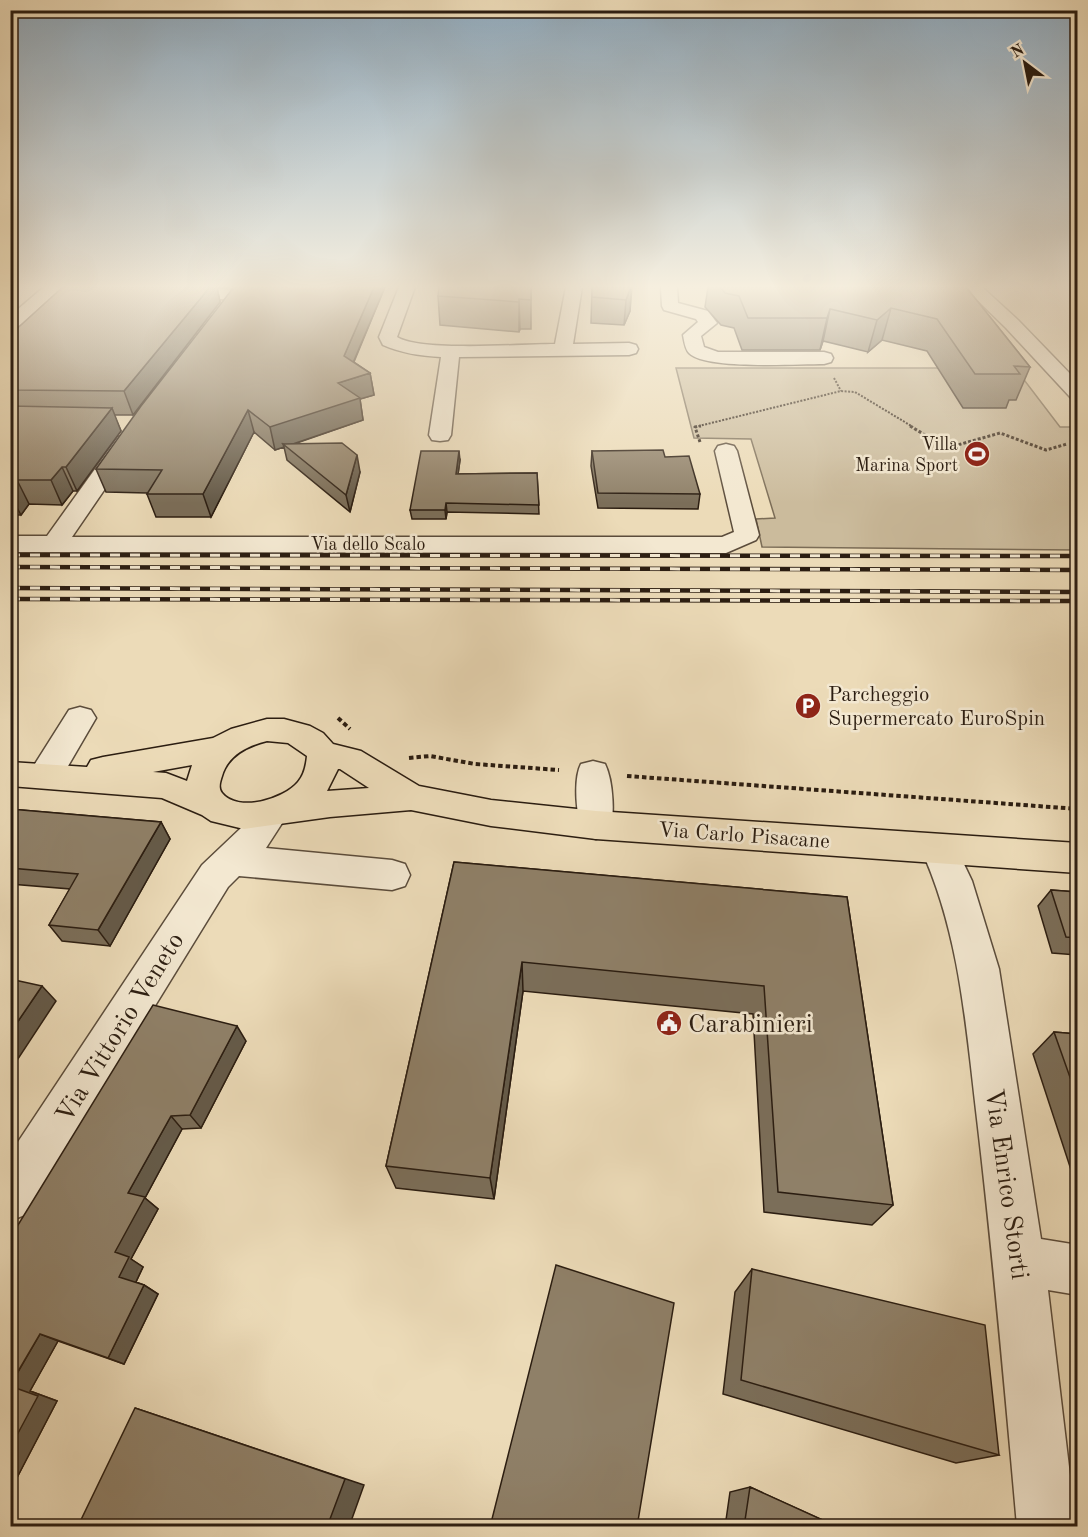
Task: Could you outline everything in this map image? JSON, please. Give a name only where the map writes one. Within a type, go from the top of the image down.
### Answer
[{"type":"main road","name":"Via Carlo Pisacane","points":[[222,810],[205,796],[202,784],[207,765],[222,748],[235,739],[251,733],[283,730],[298,733],[310,739],[323,754],[349,759],[411,798]]},
{"type":"main road","name":"Via Carlo Pisacane","points":[[45,776],[101,770],[222,748]]},
{"type":"main road","name":"Via Carlo Pisacane","points":[[273,813],[293,806],[307,795],[316,784],[322,771],[323,754]]},
{"type":"main road","name":"Via Carlo Pisacane","points":[[10,774],[166,786],[241,817],[330,804],[411,798],[491,813],[596,825],[1077,858]]},
{"type":"street","points":[[440,435],[450,359]]},
{"type":"street","points":[[1044,359],[1077,394]]},
{"type":"street","points":[[54,544],[128,423]]},
{"type":"street","name":"Via dello Scalo","points":[[10,544],[726,545],[747,535],[726,451]]},
{"type":"street","points":[[45,776],[80,717]]},
{"type":"street","points":[[596,825],[604,774]]},
{"type":"street","points":[[222,810],[230,860],[392,875]]},
{"type":"street","name":"Via Vittorio Veneto","points":[[10,1197],[215,876],[254,838],[273,813]]},
{"type":"street","name":"Via Enrico Storti","points":[[939,849],[954,881],[979,969],[1019,1260],[1047,1527]]},
{"type":"street","points":[[1019,1260],[1077,1270]]},
{"type":"path","points":[[726,451],[700,442],[695,427],[841,391],[855,392],[947,448],[1000,433],[1046,450],[1067,444]]},
{"type":"path","points":[[604,774],[1077,809]]},
{"type":"shaded area","points":[[676,368],[1015,368],[1060,427],[1077,427],[1077,550],[762,547],[756,519],[775,518],[751,439],[694,438]]},
{"type":"building","points":[[10,359],[151,359],[124,391],[10,390]]},
{"type":"building","points":[[178,359],[348,359],[370,373],[338,383],[360,398],[270,427],[248,410],[203,494],[147,494],[162,470],[96,469]]},
{"type":"building","points":[[964,359],[1023,359],[1030,367],[1014,366],[1020,374],[975,374]]},
{"type":"building","points":[[10,406],[112,408],[66,467],[62,467],[51,480],[17,480],[10,487]]},
{"type":"building","points":[[342,443],[357,455],[346,495],[283,444]]},
{"type":"building","points":[[663,450],[665,457],[689,456],[700,494],[598,493],[592,451]]},
{"type":"building","points":[[421,451],[459,451],[456,474],[537,473],[539,505],[446,503],[445,510],[410,510]]},
{"type":"building","points":[[10,809],[161,822],[98,930],[49,925],[78,874],[10,868]]},
{"type":"building","points":[[454,862],[847,897],[893,1205],[778,1192],[764,986],[522,962],[490,1178],[386,1166]]},
{"type":"building","points":[[1051,890],[1077,892],[1077,938],[1066,937]]},
{"type":"building","points":[[10,979],[42,986],[10,1033]]},
{"type":"building","points":[[153,1005],[237,1026],[190,1115],[171,1116],[128,1193],[145,1197],[115,1252],[129,1257],[119,1277],[144,1285],[108,1358],[40,1334],[10,1385],[10,1238]]},
{"type":"building","points":[[1054,1032],[1077,1034],[1077,1097]]},
{"type":"building","points":[[556,1265],[674,1303],[637,1527],[490,1527]]},
{"type":"building","points":[[752,1269],[985,1325],[999,1455],[741,1380]]},
{"type":"building","points":[[10,1386],[38,1396],[10,1448]]},
{"type":"building","points":[[135,1408],[345,1479],[327,1527],[78,1526]]},
{"type":"building","points":[[750,1487],[838,1527],[744,1527]]},
{"type":"railway","points":[[10,555],[1078,556]]},
{"type":"railway","points":[[10,567],[1078,570]]},
{"type":"railway","points":[[10,588],[1078,592]]},
{"type":"railway","points":[[10,599],[1078,601]]},
{"type":"place","name":"Villa Marina Sport","points":[[977,454]]},
{"type":"place","name":"Parcheggio Supermercato EuroSpin","points":[[808,706]]},
{"type":"place","name":"Carabinieri","points":[[669,1023]]}]
